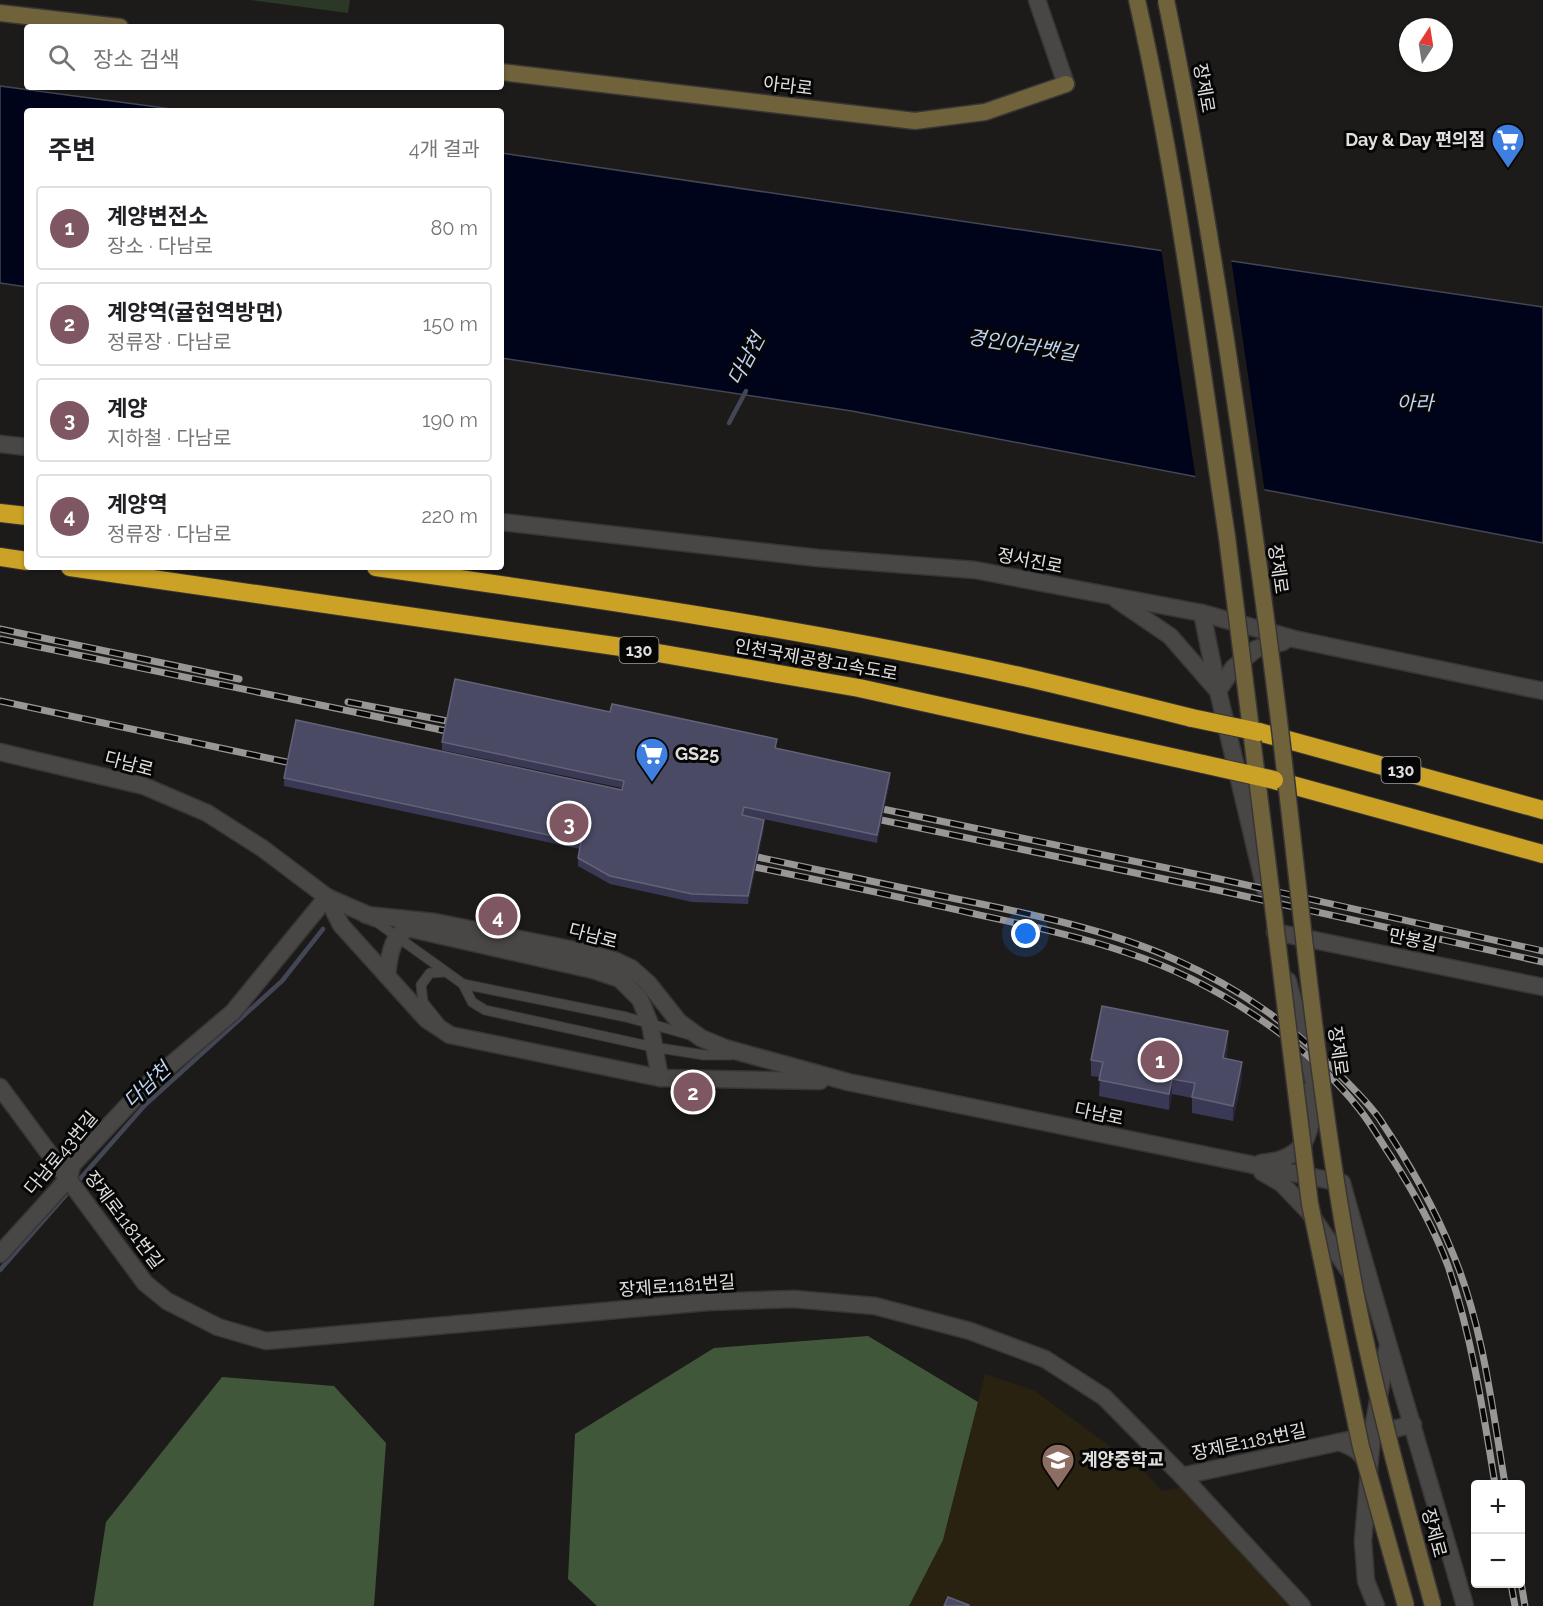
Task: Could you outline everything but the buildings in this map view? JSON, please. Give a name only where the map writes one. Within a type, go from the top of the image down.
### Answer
[{"type":"highway","points":[[0,513],[24,516]]},
{"type":"highway","points":[[0,557],[24,561]]},
{"type":"highway","name":"인천국제공항고속도로","points":[[91,570],[646,651],[859,688],[1274,780],[1543,854]]},
{"type":"highway","name":"인천국제공항고속도로","points":[[397,570],[598,599],[825,638],[1024,677],[1259,732],[1543,810]]},
{"type":"main road","points":[[1137,0],[1176,191],[1225,526],[1310,1204],[1361,1447],[1406,1606]]},
{"type":"main road","name":"장제로","points":[[1166,0],[1183,78],[1244,463],[1277,702],[1309,981],[1337,1183],[1356,1293],[1382,1418],[1433,1606]]},
{"type":"main road","points":[[0,13],[94,24]]},
{"type":"main road","name":"아라로","points":[[504,72],[915,121],[985,111],[1066,84]]},
{"type":"street","points":[[1037,0],[1066,84]]},
{"type":"street","points":[[0,444],[24,447]]},
{"type":"street","name":"정서진로","points":[[504,522],[818,558],[975,570],[1202,613],[1294,639],[1543,691]]},
{"type":"street","points":[[1111,596],[1170,636],[1218,691],[1233,668],[1256,649],[1294,639]]},
{"type":"street","name":"장제로","points":[[1202,613],[1218,691],[1275,932],[1312,1077],[1378,1314],[1413,1424],[1464,1606]]},
{"type":"street","name":"다남로","points":[[0,752],[144,786],[207,813],[262,848],[327,897],[402,933],[592,970],[621,978],[640,999],[650,1024],[660,1078]]},
{"type":"street","name":"다남로","points":[[327,897],[341,925],[426,1019],[450,1035],[660,1078],[848,1082]]},
{"type":"street","name":"다남로43번길","points":[[0,1254],[72,1183],[72,1165],[146,1086],[233,1012],[327,897]]},
{"type":"street","name":"다남로","points":[[366,915],[435,922],[584,952],[616,961],[631,968],[648,983],[679,1022],[701,1038],[848,1082],[1342,1184]]},
{"type":"street","points":[[387,976],[389,951],[402,933],[435,922]]},
{"type":"street","name":"만봉길","points":[[1275,932],[1543,987]]},
{"type":"street","points":[[1248,1164],[1280,1161],[1299,1150],[1308,1135],[1312,1112],[1312,1077]]},
{"type":"street","name":"장제로1181번길","points":[[0,1087],[145,1283],[167,1301],[218,1327],[266,1341],[708,1302],[794,1299],[875,1306],[970,1331],[1045,1359],[1104,1397],[1182,1476],[1413,1424]]},
{"type":"street","points":[[1248,1164],[1281,1183],[1309,1212],[1378,1314]]},
{"type":"street","name":"장제로","points":[[1376,1606],[1366,1581],[1363,1541],[1372,1435],[1388,1346]]},
{"type":"street","points":[[1340,1442],[1356,1449],[1363,1456],[1369,1471]]},
{"type":"street","points":[[1182,1476],[1302,1606]]},
{"type":"lane","points":[[402,933],[445,972],[463,984],[650,1024],[701,1038]]},
{"type":"lane","points":[[445,972],[430,973],[421,985],[423,1002],[450,1035]]},
{"type":"lane","points":[[463,984],[472,1002],[485,1010],[653,1047],[704,1055],[752,1055]]},
{"type":"shaded area","name":"계양중학교","points":[[985,1374],[1035,1391],[1146,1473],[1162,1491],[1184,1487],[1295,1606],[909,1606],[943,1540]]},
{"type":"green space","points":[[251,0],[350,0],[348,13]]},
{"type":"green space","points":[[868,1336],[978,1402],[943,1540],[909,1606],[597,1606],[568,1579],[575,1434],[714,1348]]},
{"type":"green space","points":[[222,1377],[334,1386],[386,1443],[374,1606],[93,1606],[106,1522]]},
{"type":"water","points":[[0,86],[165,108],[24,108],[24,287],[0,283]]},
{"type":"water","name":"아라","points":[[504,153],[1543,307],[1543,543],[852,411],[504,358]]},
{"type":"pier","points":[[1161,248],[1231,258],[1265,493],[1196,480]]},
{"type":"waterway","name":"다남천","points":[[729,423],[746,391]]},
{"type":"waterway","name":"다남천","points":[[0,1270],[145,1105],[282,981],[323,929]]},
{"type":"railway","points":[[0,629],[239,679]]},
{"type":"railway","points":[[0,639],[461,734]]},
{"type":"railway","points":[[0,701],[305,766]]},
{"type":"railway","points":[[348,702],[463,724]]},
{"type":"railway","points":[[868,806],[1215,878],[1543,951]]},
{"type":"railway","points":[[867,817],[1217,890],[1543,962]]},
{"type":"railway","points":[[743,854],[1024,913],[1118,938],[1176,960],[1222,983],[1265,1010],[1305,1041],[1352,1087],[1379,1118],[1438,1219],[1472,1309],[1491,1396],[1504,1480]]},
{"type":"railway","points":[[740,864],[1013,922],[1128,953],[1192,979],[1254,1015],[1284,1037],[1338,1084],[1360,1110],[1406,1181],[1436,1237],[1448,1266],[1464,1320],[1494,1480]]},
{"type":"railway","points":[[1512,1588],[1515,1606]]},
{"type":"railway","points":[[1522,1588],[1525,1606]]},
{"type":"place","name":"Day & Day 편의점","points":[[1508,169]]},
{"type":"place","name":"GS25","points":[[652,783]]},
{"type":"place","name":"계양","points":[[569,823]]},
{"type":"place","name":"계양역","points":[[498,916]]},
{"type":"place","name":"계양변전소","points":[[1160,1060]]},
{"type":"place","name":"계양역(귤현역방면)","points":[[693,1092]]},
{"type":"place","name":"계양중학교","points":[[1058,1489]]},
{"type":"water label","name":"경인아라뱃길","points":[[1022,345]]}]
